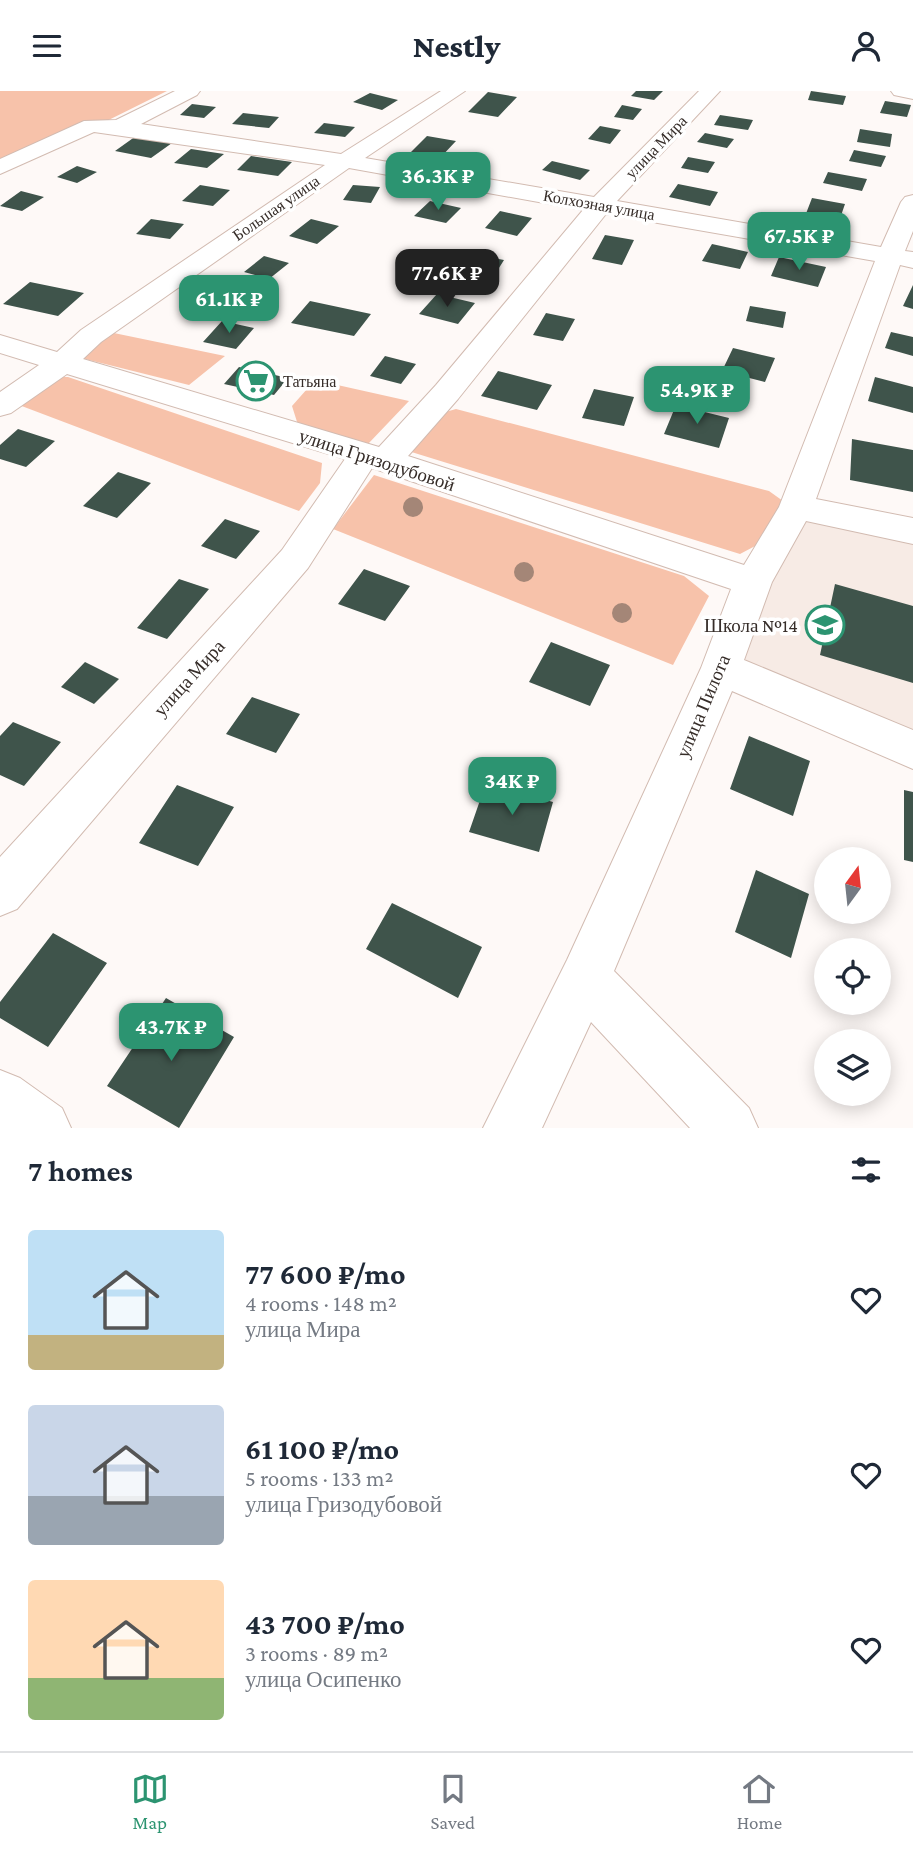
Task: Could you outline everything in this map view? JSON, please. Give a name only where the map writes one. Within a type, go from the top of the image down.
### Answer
[{"type":"street","points":[[119,127],[190,91]]},
{"type":"street","name":"Большая улица","points":[[0,407],[61,364],[91,336],[345,161],[455,91]]},
{"type":"street","name":"улица Мира","points":[[0,892],[295,559],[375,458],[447,392],[600,205],[710,91]]},
{"type":"street","points":[[901,91],[913,93]]},
{"type":"street","name":"Колхозная улица","points":[[0,167],[91,125],[119,127],[345,161],[901,258]]},
{"type":"street","name":"улица Пилота","points":[[512,1128],[585,978],[721,668],[753,582],[796,506],[901,258],[913,202]]},
{"type":"street","name":"улица Гризодубовой","points":[[0,344],[375,458],[753,582]]},
{"type":"street","points":[[796,506],[913,531]]},
{"type":"street","points":[[721,668],[913,750]]},
{"type":"street","points":[[585,978],[729,1128]]},
{"type":"street","points":[[0,1098],[42,1128]]},
{"type":"shaded area","points":[[0,91],[167,91],[0,174]]},
{"type":"shaded area","points":[[109,332],[225,356],[189,385],[85,359],[85,351]]},
{"type":"shaded area","points":[[52,377],[68,377],[322,463],[320,483],[299,511],[19,405]]},
{"type":"shaded area","points":[[315,380],[409,401],[368,444],[298,425],[292,406]]},
{"type":"shaded area","points":[[456,409],[769,491],[783,501],[757,545],[740,554],[405,450],[435,415]]},
{"type":"shaded area","points":[[374,475],[684,576],[709,596],[673,665],[333,529]]},
{"type":"shaded area","name":"Школа №14","points":[[796,507],[913,531],[913,750],[721,668]]},
{"type":"building","points":[[636,91],[663,91],[654,100],[631,96]]},
{"type":"building","points":[[811,91],[846,96],[843,105],[808,100]]},
{"type":"building","points":[[488,92],[517,97],[498,117],[468,112]]},
{"type":"building","points":[[370,93],[398,100],[382,110],[353,102]]},
{"type":"building","points":[[885,101],[911,105],[907,117],[880,113]]},
{"type":"building","points":[[192,104],[216,107],[204,118],[180,115]]},
{"type":"building","points":[[622,105],[642,109],[633,120],[614,117]]},
{"type":"building","points":[[243,113],[279,117],[269,128],[232,124]]},
{"type":"building","points":[[720,115],[753,120],[748,130],[714,125]]},
{"type":"building","points":[[324,123],[355,127],[345,137],[314,133]]},
{"type":"building","points":[[600,126],[621,130],[610,144],[588,139]]},
{"type":"building","points":[[860,129],[892,134],[890,147],[857,142]]},
{"type":"building","points":[[705,133],[734,139],[727,148],[697,142]]},
{"type":"building","points":[[136,136],[172,143],[151,158],[115,151]]},
{"type":"building","points":[[427,136],[456,141],[440,158],[411,152]]},
{"type":"building","points":[[191,149],[224,154],[207,168],[174,163]]},
{"type":"building","points":[[854,150],[886,156],[881,167],[849,161]]},
{"type":"building","points":[[251,156],[292,162],[278,176],[237,170]]},
{"type":"building","points":[[688,157],[715,162],[708,173],[681,168]]},
{"type":"building","points":[[552,161],[590,170],[580,180],[542,170]]},
{"type":"building","points":[[77,166],[97,172],[77,183],[57,177]]},
{"type":"building","points":[[828,172],[867,179],[862,191],[823,183]]},
{"type":"building","points":[[678,184],[718,192],[710,206],[669,197]]},
{"type":"building","points":[[200,185],[230,190],[213,206],[182,201]]},
{"type":"building","points":[[353,185],[380,187],[371,203],[343,200]]},
{"type":"building","points":[[21,191],[44,197],[22,211],[0,206]]},
{"type":"building","points":[[812,198],[845,204],[836,230],[802,224]]},
{"type":"building","points":[[430,201],[461,208],[446,223],[414,216]]},
{"type":"building","points":[[500,211],[532,218],[517,236],[485,228]]},
{"type":"building","points":[[151,219],[184,224],[170,239],[136,234]]},
{"type":"building","points":[[311,219],[339,226],[317,244],[289,236]]},
{"type":"building","points":[[605,235],[634,240],[622,265],[592,259]]},
{"type":"building","points":[[712,244],[748,252],[740,269],[702,261]]},
{"type":"building","points":[[461,252],[504,260],[492,279],[448,271]]},
{"type":"building","points":[[264,256],[289,263],[269,279],[244,272]]},
{"type":"building","points":[[779,257],[826,267],[818,287],[771,276]]},
{"type":"building","points":[[30,282],[84,293],[58,316],[3,304]]},
{"type":"building","points":[[913,285],[913,309],[903,306]]},
{"type":"building","points":[[437,294],[475,303],[458,324],[419,314]]},
{"type":"building","points":[[310,301],[371,314],[354,336],[291,323]]},
{"type":"building","points":[[750,306],[786,312],[783,328],[746,321]]},
{"type":"building","points":[[546,313],[575,319],[563,341],[533,335]]},
{"type":"building","points":[[222,321],[254,328],[236,349],[203,342]]},
{"type":"building","points":[[891,332],[913,337],[913,356],[885,348]]},
{"type":"building","points":[[733,348],[775,358],[765,382],[722,371]]},
{"type":"building","points":[[385,356],[416,364],[401,384],[370,376]]},
{"type":"building","name":"Татьяна","points":[[239,367],[288,378],[274,395],[224,384]]},
{"type":"building","points":[[498,371],[552,385],[537,410],[481,396]]},
{"type":"building","points":[[875,377],[913,387],[913,413],[868,401]]},
{"type":"building","points":[[594,389],[634,397],[624,426],[582,418]]},
{"type":"building","points":[[676,405],[729,418],[719,448],[664,434]]},
{"type":"building","points":[[18,429],[55,441],[26,467],[0,459],[0,445]]},
{"type":"building","points":[[852,439],[913,450],[913,492],[850,480]]},
{"type":"building","points":[[118,472],[151,483],[117,518],[83,506]]},
{"type":"building","points":[[225,519],[260,531],[236,559],[201,546]]},
{"type":"building","points":[[364,569],[410,586],[385,621],[338,604]]},
{"type":"building","points":[[179,579],[209,589],[167,639],[137,628]]},
{"type":"building","points":[[835,584],[913,606],[913,683],[820,655]]},
{"type":"building","points":[[551,642],[610,665],[590,706],[529,682]]},
{"type":"building","points":[[85,662],[119,679],[94,704],[61,687]]},
{"type":"building","points":[[252,697],[300,714],[276,753],[226,734]]},
{"type":"building","points":[[13,722],[61,742],[24,786],[0,775],[0,736]]},
{"type":"building","points":[[749,736],[810,761],[793,816],[730,789]]},
{"type":"building","points":[[486,783],[553,802],[539,852],[469,832]]},
{"type":"building","points":[[177,785],[234,807],[198,866],[139,843]]},
{"type":"building","points":[[904,790],[913,792],[913,862],[904,860]]},
{"type":"building","points":[[756,870],[809,894],[791,958],[735,932]]},
{"type":"building","points":[[392,903],[482,947],[458,998],[366,949]]},
{"type":"building","points":[[53,933],[107,963],[48,1047],[0,1018],[0,1002]]},
{"type":"building","points":[[166,998],[234,1037],[179,1128],[107,1086]]},
{"type":"place","name":"Татьяна","points":[[256,381]]},
{"type":"place","name":"Школа №14","points":[[825,625]]}]
